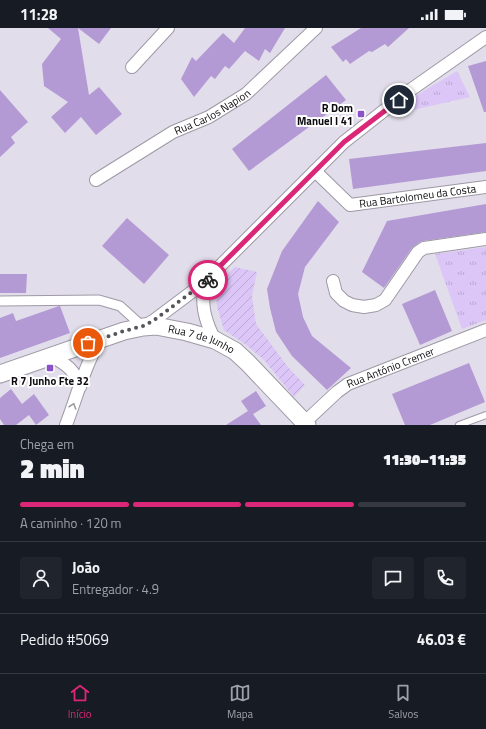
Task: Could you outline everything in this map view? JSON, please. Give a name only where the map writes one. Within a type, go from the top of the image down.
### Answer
[{"type":"main road","name":"Rua 7 de Junho","points":[[0,374],[101,338],[143,326],[156,326],[187,332],[215,340],[235,351],[306,424]]},
{"type":"street","points":[[132,67],[168,28]]},
{"type":"street","name":"Rua Carlos Napion","points":[[96,180],[173,132],[209,117],[246,94],[316,28]]},
{"type":"street","points":[[0,301],[99,300],[120,306],[143,326],[153,321],[209,279],[219,267],[344,142],[409,91],[486,37]]},
{"type":"street","name":"Rua Bartolomeu da Costa","points":[[315,171],[350,205],[486,187]]},
{"type":"street","points":[[333,280],[336,293],[344,301],[352,305],[364,307],[376,305],[384,300],[418,252],[424,248],[486,239]]},
{"type":"street","points":[[209,279],[205,288],[205,312],[215,340]]},
{"type":"street","name":"Rua António Cremer","points":[[306,424],[337,392],[348,384],[486,330]]},
{"type":"street","points":[[66,425],[95,349],[101,338]]},
{"type":"street","points":[[51,356],[70,368],[75,375],[80,388]]},
{"type":"lane","points":[[460,425],[486,415]]},
{"type":"green space","points":[[457,71],[470,97],[413,110],[407,101]]},
{"type":"green space","points":[[486,247],[486,320],[462,329],[435,254]]},
{"type":"green space","points":[[235,267],[257,272],[252,296],[256,324],[288,367],[305,385],[294,397],[264,360],[245,344],[224,330],[217,307],[216,291],[223,278]]},
{"type":"building","points":[[48,28],[78,28],[89,95],[99,87],[122,114],[96,135],[81,117],[65,133],[51,117],[68,102],[44,86],[42,64],[61,39]]},
{"type":"building","points":[[78,28],[111,28],[99,44]]},
{"type":"building","points":[[245,28],[285,28],[270,53],[265,49],[259,61],[245,51],[229,69],[225,66],[215,79],[211,76],[194,97],[181,79],[192,57],[196,61],[223,33],[234,43]]},
{"type":"building","points":[[361,28],[409,28],[388,47],[385,44],[372,52],[369,51],[350,64],[346,59],[343,62],[331,47]]},
{"type":"building","points":[[486,61],[486,112],[484,112],[468,66]]},
{"type":"building","points":[[326,75],[346,100],[249,171],[232,149]]},
{"type":"building","points":[[0,90],[28,122],[11,137],[15,143],[0,157]]},
{"type":"building","points":[[486,143],[486,171],[353,189],[349,159]]},
{"type":"building","points":[[318,201],[339,222],[305,267],[298,294],[303,317],[312,336],[351,368],[327,390],[292,356],[276,332],[267,289],[282,251]]},
{"type":"building","points":[[486,204],[486,232],[420,242],[412,248],[384,288],[362,272],[387,221]]},
{"type":"building","points":[[127,218],[169,255],[144,284],[102,246]]},
{"type":"building","points":[[0,274],[27,274],[26,293],[0,293]]},
{"type":"building","points":[[435,290],[452,331],[420,345],[402,304]]},
{"type":"building","points":[[59,306],[70,333],[0,358],[0,318],[13,313],[16,321]]},
{"type":"building","points":[[469,363],[485,402],[430,425],[405,425],[392,394]]},
{"type":"building","points":[[11,389],[22,404],[34,394],[49,415],[36,425],[29,415],[16,425],[4,425],[0,419],[0,398]]},
{"type":"building","points":[[256,391],[266,406],[253,414],[261,425],[226,425],[248,411],[241,401]]},
{"type":"way so far","points":[[88,343],[143,326],[153,321],[208,280]]},
{"type":"place","name":"R Dom Manuel I 41","points":[[361,114]]},
{"type":"place","name":"R 7 Junho Fte 32","points":[[50,368]]},
{"type":"route","points":[[208,280],[219,267],[344,142],[399,100]]}]
